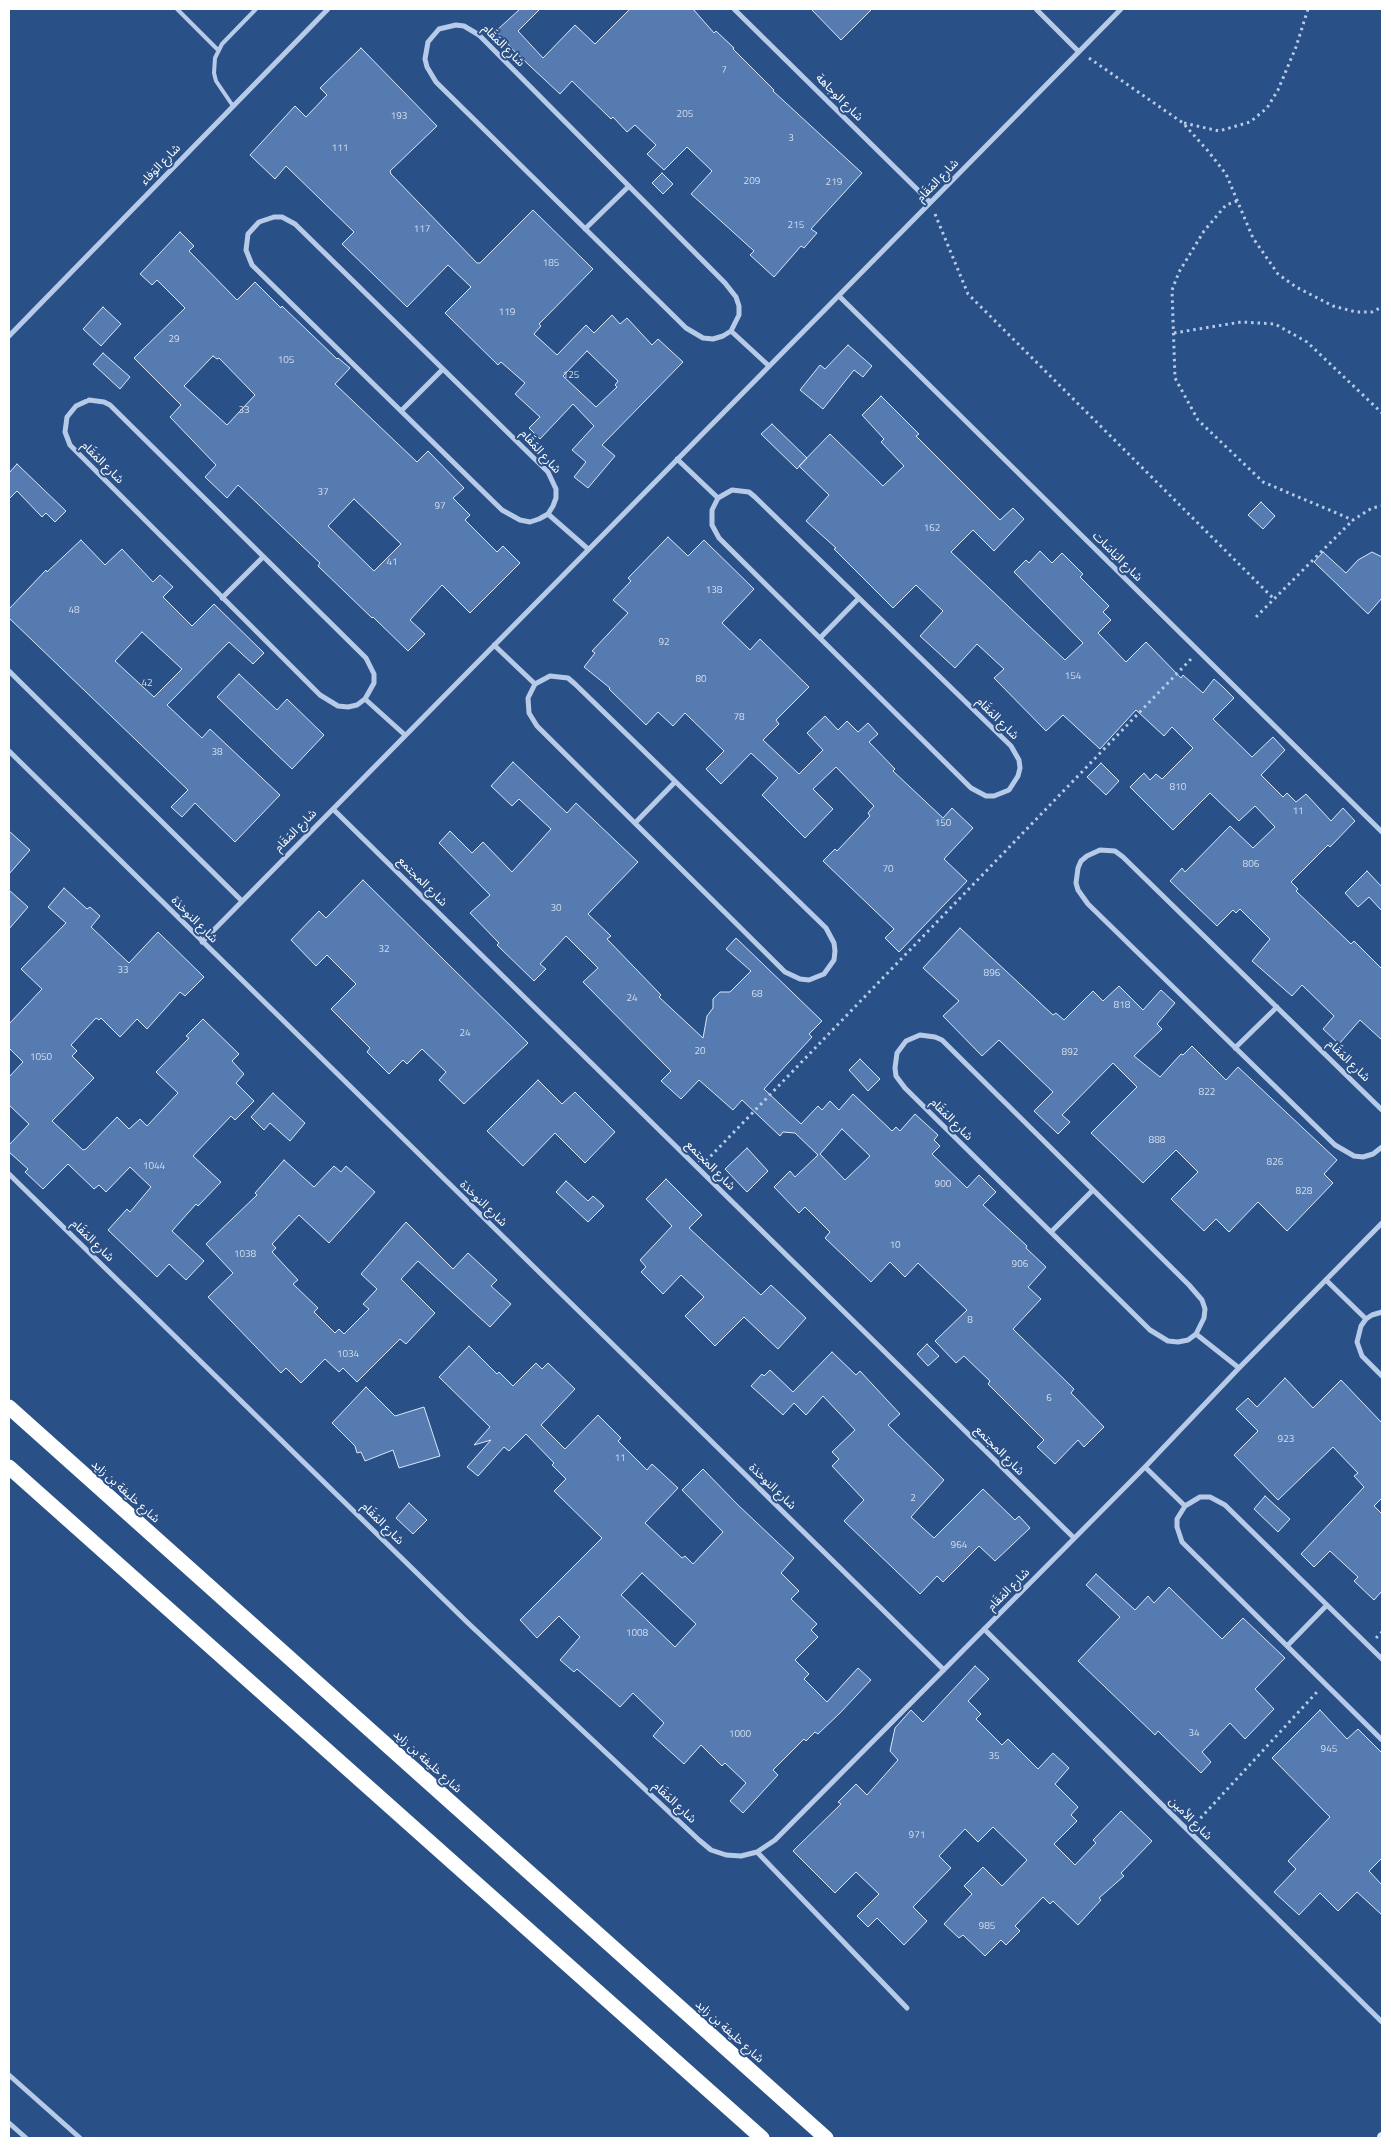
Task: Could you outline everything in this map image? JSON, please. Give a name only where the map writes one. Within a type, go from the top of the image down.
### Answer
[{"type":"highway","name":"شارع خليفة بن زايد","points":[[9,1407],[826,2138]]},
{"type":"highway","points":[[9,1468],[762,2138]]},
{"type":"street","name":"شارع الوَفاء","points":[[9,336],[328,9]]},
{"type":"street","name":"شارع الوجاهة","points":[[734,9],[930,202]]},
{"type":"street","points":[[1036,9],[1078,51]]},
{"type":"street","name":"شارع المَقَام","points":[[202,942],[241,900],[333,809],[1120,9]]},
{"type":"street","name":"شارع المَقَام","points":[[456,25],[472,30],[731,290],[736,298],[739,315],[731,331],[722,336],[703,338],[686,328],[586,229],[436,82],[424,59],[428,42],[439,29],[456,25]]},
{"type":"street","points":[[586,229],[628,186]]},
{"type":"street","name":"شارع المَقَام","points":[[274,216],[282,217],[296,224],[443,369],[548,472],[556,489],[556,498],[548,514],[530,522],[520,520],[502,510],[252,264],[246,250],[248,234],[253,227],[266,218],[274,216]]},
{"type":"street","name":"شارع اليَاسَات","points":[[839,296],[1382,832]]},
{"type":"street","points":[[731,331],[769,366]]},
{"type":"street","points":[[401,411],[443,369]]},
{"type":"street","name":"شارع المَقَام","points":[[89,400],[104,402],[110,405],[264,557],[366,658],[374,674],[374,683],[365,699],[357,705],[348,707],[338,706],[320,695],[70,446],[65,432],[65,424],[71,411],[76,406],[89,400]]},
{"type":"street","points":[[677,459],[718,498]]},
{"type":"street","name":"شارع المَقَام","points":[[732,490],[749,492],[859,598],[1016,752],[1020,768],[1015,784],[1009,790],[994,796],[986,796],[971,788],[719,538],[711,518],[714,504],[718,498],[732,490]]},
{"type":"street","points":[[548,514],[588,549]]},
{"type":"street","points":[[222,598],[264,557]]},
{"type":"street","points":[[820,638],[859,598]]},
{"type":"street","points":[[494,645],[534,684]]},
{"type":"street","points":[[9,671],[241,900]]},
{"type":"street","points":[[550,676],[568,678],[675,782],[831,935],[834,943],[834,960],[824,974],[809,980],[800,979],[785,972],[537,726],[527,706],[530,690],[534,684],[550,676]]},
{"type":"street","points":[[365,699],[405,735]]},
{"type":"street","name":"شارع النوخذة","points":[[9,751],[944,1670]]},
{"type":"street","points":[[635,823],[675,782]]},
{"type":"street","name":"شارع المجتمع","points":[[333,809],[1074,1538]]},
{"type":"street","name":"شارع المَقَام","points":[[1382,1110],[1123,857],[1115,851],[1108,850],[1093,852],[1087,856],[1078,868],[1076,875],[1078,890],[1081,896],[1335,1145],[1354,1156],[1363,1157],[1373,1154],[1382,1148]]},
{"type":"street","points":[[1235,1048],[1277,1006]]},
{"type":"street","name":"شارع المَقَام","points":[[920,1035],[935,1036],[942,1040],[1189,1285],[1202,1300],[1204,1318],[1196,1334],[1188,1340],[1178,1342],[1168,1341],[1150,1330],[1051,1232],[900,1082],[895,1068],[897,1053],[906,1041],[920,1035]]},
{"type":"street","name":"شارع المَقَام","points":[[9,1174],[468,1623],[699,1840],[711,1850],[726,1855],[741,1856],[757,1852],[775,1840],[1145,1467],[1239,1368],[1382,1223]]},
{"type":"street","points":[[1051,1232],[1094,1190]]},
{"type":"street","points":[[1326,1280],[1366,1320]]},
{"type":"street","points":[[1382,1312],[1372,1315],[1366,1320],[1358,1334],[1359,1349],[1362,1356],[1382,1376]]},
{"type":"street","points":[[1196,1334],[1239,1368]]},
{"type":"street","points":[[1145,1467],[1185,1506]]},
{"type":"street","points":[[1382,1659],[1218,1500],[1200,1497],[1185,1506],[1177,1519],[1177,1527],[1182,1542],[1382,1740]]},
{"type":"street","points":[[1287,1646],[1327,1605]]},
{"type":"street","name":"شارع الأمين","points":[[984,1629],[1382,2022]]},
{"type":"street","points":[[757,1852],[906,2008]]},
{"type":"street","points":[[9,2075],[80,2138]]},
{"type":"street","points":[[9,2123],[26,2138]]},
{"type":"lane","points":[[177,9],[218,50]]},
{"type":"lane","points":[[233,106],[220,89],[214,73],[215,58],[218,50],[256,9]]},
{"type":"path","points":[[1183,123],[1219,131],[1250,122],[1267,108],[1278,90],[1296,47],[1308,9]]},
{"type":"path","points":[[1078,51],[1183,123],[1226,174],[1253,238],[1278,274],[1296,287],[1333,306],[1356,312],[1372,312],[1382,307]]},
{"type":"path","points":[[1236,200],[1226,204],[1204,231],[1179,272],[1172,290],[1175,378],[1198,420],[1262,482],[1354,520]]},
{"type":"path","points":[[930,202],[968,294],[1274,599]]},
{"type":"path","points":[[1174,333],[1241,322],[1276,324],[1307,342],[1382,413]]},
{"type":"path","points":[[1256,617],[1354,520],[1372,508],[1382,506]]},
{"type":"path","points":[[698,1169],[1199,651]]},
{"type":"path","points":[[1189,1831],[1324,1684]]},
{"type":"building","points":[[520,9],[540,9],[518,31],[543,58],[575,25],[595,44],[630,9],[693,9],[714,33],[716,31],[734,48],[773,91],[862,173],[811,229],[817,233],[804,248],[801,246],[774,277],[750,255],[754,251],[691,194],[712,171],[687,147],[664,170],[647,154],[656,145],[635,125],[627,132],[572,81],[560,94],[515,52],[496,31]]},
{"type":"building","points":[[811,9],[872,9],[841,40]]},
{"type":"building","points":[[361,48],[437,126],[390,171],[477,263],[480,263],[533,210],[593,269],[539,324],[541,326],[534,334],[557,355],[586,325],[594,333],[612,315],[620,324],[627,318],[652,345],[658,339],[683,362],[602,445],[615,456],[588,488],[574,477],[586,462],[572,450],[594,426],[573,404],[540,439],[529,428],[540,417],[515,394],[525,383],[501,362],[498,365],[445,313],[471,287],[448,265],[407,307],[342,244],[354,232],[286,166],[275,179],[250,155],[295,106],[306,117],[327,95],[320,88]],"holes":[[[587,351],[618,381],[615,385],[617,387],[596,407],[563,376]]]},
{"type":"building","points":[[662,173],[673,184],[663,194],[652,183]]},
{"type":"building","points":[[180,232],[194,246],[189,251],[237,300],[255,282],[337,359],[350,368],[335,384],[417,462],[428,451],[464,488],[453,498],[470,515],[465,520],[497,552],[503,546],[520,563],[470,613],[442,585],[410,620],[425,634],[408,651],[318,566],[320,563],[238,485],[227,498],[205,477],[216,465],[170,417],[181,405],[134,358],[185,308],[157,280],[152,285],[140,274]],"holes":[[[213,356],[217,359],[219,358],[255,395],[227,425],[184,386]],[[354,499],[401,544],[374,571],[328,526]]]},
{"type":"building","points":[[103,307],[121,324],[101,346],[83,329]]},
{"type":"building","points":[[848,345],[872,366],[863,377],[854,370],[823,409],[800,390],[820,365],[825,369]]},
{"type":"building","points":[[103,353],[130,377],[120,389],[93,364]]},
{"type":"building","points":[[881,396],[919,434],[916,436],[1000,520],[1013,508],[1024,519],[994,551],[973,530],[951,552],[1065,660],[1083,643],[1014,572],[1026,560],[1029,563],[1040,551],[1052,563],[1062,553],[1083,574],[1080,577],[1109,606],[1103,612],[1111,620],[1098,633],[1126,662],[1146,642],[1181,678],[1183,675],[1203,693],[1214,679],[1234,698],[1213,719],[1252,757],[1273,737],[1285,750],[1261,775],[1283,797],[1287,793],[1296,802],[1306,794],[1331,821],[1343,808],[1355,821],[1330,847],[1328,845],[1291,882],[1298,889],[1296,891],[1351,944],[1354,941],[1382,969],[1382,1040],[1360,1020],[1339,1044],[1323,1029],[1334,1016],[1302,985],[1292,996],[1252,961],[1270,939],[1240,909],[1236,913],[1233,910],[1217,926],[1170,881],[1182,868],[1185,872],[1230,826],[1253,848],[1275,827],[1255,806],[1239,821],[1210,793],[1173,830],[1130,787],[1144,773],[1150,780],[1156,774],[1162,779],[1193,748],[1172,727],[1164,736],[1136,710],[1100,749],[1063,715],[1046,731],[994,678],[1004,669],[977,644],[955,668],[920,636],[943,611],[916,585],[893,608],[834,549],[836,548],[806,521],[829,495],[799,466],[830,434],[883,486],[904,466],[881,442],[884,439],[862,415]]},
{"type":"building","points":[[772,424],[807,458],[797,469],[761,434]]},
{"type":"building","points":[[17,464],[66,511],[55,522],[46,513],[42,517],[17,491],[9,499],[9,473]]},
{"type":"building","points":[[1261,502],[1275,516],[1263,529],[1248,515]]},
{"type":"building","points":[[668,537],[688,556],[704,540],[754,589],[722,623],[750,650],[760,639],[809,687],[776,720],[779,724],[763,740],[799,774],[823,750],[807,733],[825,716],[838,730],[847,721],[858,732],[868,723],[878,734],[869,742],[895,769],[893,771],[943,818],[952,808],[973,828],[944,859],[967,881],[899,952],[885,938],[894,929],[823,861],[835,849],[837,851],[870,816],[868,813],[874,806],[836,767],[813,789],[833,809],[805,838],[762,795],[778,778],[751,753],[721,784],[706,769],[724,751],[685,713],[673,726],[658,712],[646,725],[610,688],[584,667],[595,653],[592,651],[628,613],[613,600],[631,581],[628,578]]},
{"type":"building","points":[[81,540],[105,565],[122,549],[153,582],[160,575],[173,587],[163,597],[192,626],[214,604],[264,653],[253,664],[229,642],[167,705],[202,738],[210,729],[280,795],[235,842],[195,803],[182,817],[171,807],[188,790],[9,618],[9,609],[46,570],[47,572]],"holes":[[[142,632],[182,669],[154,697],[115,661]]]},
{"type":"building","points":[[1323,552],[1346,573],[1358,560],[1372,552],[1382,557],[1382,598],[1368,614],[1314,562]]},
{"type":"building","points":[[239,674],[277,710],[287,699],[324,735],[292,769],[217,697]]},
{"type":"building","points":[[513,762],[567,813],[576,803],[638,862],[588,914],[611,936],[607,939],[661,995],[659,997],[703,1038],[707,1016],[713,1008],[713,999],[720,992],[730,992],[751,971],[726,949],[736,938],[822,1021],[809,1034],[812,1037],[764,1089],[801,1124],[818,1106],[822,1110],[830,1101],[839,1110],[853,1094],[892,1131],[896,1127],[900,1131],[915,1114],[938,1135],[934,1140],[940,1146],[932,1154],[967,1188],[979,1175],[996,1192],[983,1205],[1027,1246],[1026,1248],[1046,1267],[1028,1287],[1041,1299],[1013,1329],[1074,1389],[1071,1393],[1104,1427],[1084,1447],[1078,1440],[1055,1464],[1037,1447],[1044,1440],[988,1384],[990,1381],[964,1356],[956,1363],[935,1341],[967,1310],[918,1263],[905,1277],[890,1262],[871,1282],[825,1238],[830,1232],[805,1207],[799,1213],[774,1187],[790,1171],[795,1177],[818,1155],[795,1133],[783,1132],[780,1136],[742,1100],[733,1110],[699,1080],[681,1099],[661,1081],[671,1071],[583,982],[598,968],[566,936],[540,964],[546,969],[534,981],[497,945],[499,943],[470,913],[490,895],[439,843],[450,831],[472,853],[483,842],[512,872],[551,829],[519,799],[512,806],[491,786]],"holes":[[[842,1129],[870,1156],[845,1180],[820,1154]]]},
{"type":"building","points":[[1101,763],[1119,781],[1106,795],[1087,777]]},
{"type":"building","points":[[9,831],[30,850],[9,874]]},
{"type":"building","points":[[1367,871],[1382,887],[1382,911],[1369,897],[1358,907],[1345,893]]},
{"type":"building","points":[[363,880],[528,1043],[464,1104],[439,1080],[446,1072],[422,1049],[407,1064],[403,1060],[389,1074],[367,1052],[370,1048],[331,1009],[356,984],[327,955],[316,966],[291,940],[319,911],[326,918]]},
{"type":"building","points":[[64,888],[87,909],[90,907],[100,916],[91,927],[129,963],[158,932],[204,977],[185,996],[180,992],[147,1029],[137,1019],[120,1037],[101,1018],[99,1020],[96,1018],[71,1045],[77,1051],[72,1056],[94,1078],[52,1121],[83,1150],[117,1117],[129,1129],[140,1119],[147,1126],[178,1093],[156,1072],[189,1038],[186,1036],[203,1019],[239,1054],[232,1061],[244,1074],[236,1083],[254,1101],[235,1120],[231,1116],[193,1156],[221,1182],[198,1206],[196,1204],[172,1231],[204,1261],[186,1280],[169,1264],[157,1277],[108,1230],[127,1209],[130,1212],[151,1187],[130,1167],[106,1192],[99,1185],[94,1189],[68,1164],[43,1189],[25,1172],[28,1169],[9,1152],[9,1145],[29,1124],[9,1105],[9,1077],[23,1062],[9,1048],[9,1024],[42,989],[21,969],[66,923],[48,907]]},
{"type":"building","points":[[9,890],[28,907],[9,929]]},
{"type":"building","points":[[960,928],[1053,1015],[1056,1013],[1064,1020],[1093,991],[1103,1001],[1119,986],[1143,1010],[1161,990],[1175,1003],[1157,1024],[1162,1029],[1134,1056],[1160,1077],[1181,1054],[1183,1055],[1192,1046],[1226,1080],[1238,1067],[1337,1160],[1324,1174],[1333,1183],[1287,1231],[1258,1202],[1229,1232],[1216,1219],[1204,1231],[1171,1199],[1198,1172],[1176,1150],[1143,1183],[1091,1133],[1137,1087],[1113,1063],[1062,1115],[1070,1122],[1058,1134],[1034,1111],[1053,1092],[999,1040],[982,1056],[943,1016],[959,1001],[923,968]]},
{"type":"building","points":[[860,1059],[880,1079],[868,1091],[849,1070]]},
{"type":"building","points":[[538,1080],[562,1104],[575,1092],[615,1132],[585,1163],[555,1133],[523,1166],[487,1131]]},
{"type":"building","points":[[273,1093],[305,1123],[290,1141],[270,1123],[264,1130],[251,1117]]},
{"type":"building","points":[[747,1148],[768,1171],[747,1192],[725,1169]]},
{"type":"building","points":[[284,1160],[314,1187],[334,1166],[341,1172],[346,1166],[375,1192],[329,1243],[299,1215],[272,1244],[276,1248],[272,1252],[298,1280],[293,1284],[318,1308],[314,1312],[335,1333],[339,1329],[344,1334],[369,1309],[363,1304],[377,1289],[361,1274],[406,1222],[453,1269],[468,1253],[497,1280],[491,1286],[511,1304],[490,1327],[418,1261],[401,1279],[435,1313],[406,1344],[400,1339],[357,1382],[343,1368],[339,1372],[325,1359],[301,1383],[286,1368],[281,1373],[208,1297],[233,1273],[206,1244],[257,1195],[255,1193]]},
{"type":"building","points":[[666,1179],[702,1215],[689,1228],[761,1295],[771,1285],[806,1318],[778,1349],[744,1317],[715,1346],[685,1316],[704,1297],[681,1275],[663,1294],[641,1272],[646,1267],[640,1260],[672,1226],[646,1199]]},
{"type":"building","points":[[566,1181],[588,1201],[593,1196],[604,1206],[588,1222],[556,1192]]},
{"type":"building","points":[[927,1344],[939,1356],[928,1366],[917,1354]]},
{"type":"building","points":[[469,1346],[497,1374],[499,1372],[513,1386],[536,1363],[542,1369],[548,1363],[575,1389],[541,1425],[565,1449],[598,1415],[621,1438],[618,1441],[647,1470],[652,1464],[678,1488],[645,1523],[682,1558],[685,1556],[693,1564],[723,1532],[682,1490],[703,1469],[794,1558],[781,1573],[799,1591],[791,1599],[817,1624],[811,1630],[818,1637],[795,1660],[809,1674],[804,1679],[827,1702],[858,1668],[871,1680],[818,1734],[815,1732],[806,1741],[804,1739],[773,1770],[778,1775],[743,1813],[730,1801],[746,1783],[725,1763],[722,1766],[701,1745],[684,1764],[653,1736],[664,1723],[633,1693],[620,1707],[577,1669],[574,1672],[560,1660],[580,1637],[559,1616],[537,1638],[520,1620],[602,1538],[554,1491],[566,1479],[552,1465],[554,1463],[526,1434],[509,1451],[504,1447],[478,1476],[467,1467],[491,1440],[474,1445],[490,1427],[439,1377]],"holes":[[[642,1573],[696,1624],[675,1647],[621,1595]]]},
{"type":"building","points":[[832,1352],[856,1375],[860,1371],[900,1414],[888,1425],[944,1480],[911,1517],[934,1538],[983,1489],[1015,1520],[1019,1516],[1030,1528],[995,1561],[979,1546],[943,1582],[937,1576],[920,1594],[844,1521],[864,1500],[832,1466],[839,1459],[832,1452],[855,1430],[823,1396],[806,1415],[794,1403],[783,1415],[751,1386],[762,1374],[764,1376],[770,1370],[793,1392]]},
{"type":"building","points":[[1285,1378],[1313,1408],[1341,1380],[1382,1423],[1382,1498],[1374,1506],[1382,1514],[1382,1591],[1374,1600],[1354,1581],[1358,1577],[1330,1551],[1314,1567],[1301,1554],[1364,1487],[1354,1476],[1358,1473],[1333,1447],[1278,1500],[1234,1455],[1258,1431],[1236,1409],[1248,1398],[1257,1407]]},
{"type":"building","points":[[366,1387],[395,1416],[424,1407],[440,1456],[399,1468],[393,1450],[365,1461],[361,1452],[357,1453],[355,1446],[332,1423]]},
{"type":"building","points":[[1265,1496],[1290,1519],[1278,1532],[1254,1509]]},
{"type":"building","points":[[409,1503],[427,1520],[413,1534],[396,1518]]},
{"type":"building","points":[[1096,1574],[1135,1610],[1148,1596],[1154,1603],[1169,1587],[1222,1639],[1243,1618],[1285,1658],[1255,1689],[1274,1709],[1245,1739],[1230,1723],[1202,1752],[1211,1762],[1201,1773],[1158,1731],[1155,1735],[1078,1661],[1120,1617],[1086,1585]]},
{"type":"building","points":[[975,1666],[989,1679],[968,1701],[981,1714],[976,1719],[1002,1745],[1008,1739],[1038,1769],[1053,1753],[1069,1768],[1055,1784],[1078,1807],[1071,1815],[1077,1821],[1054,1844],[1075,1865],[1096,1843],[1093,1840],[1121,1811],[1152,1841],[1121,1873],[1124,1876],[1099,1898],[1101,1900],[1078,1925],[1053,1901],[1050,1904],[1043,1897],[1015,1926],[1020,1931],[1006,1945],[1001,1940],[985,1956],[963,1935],[959,1938],[944,1924],[972,1894],[964,1886],[983,1867],[1002,1886],[1027,1860],[993,1827],[978,1842],[965,1829],[939,1856],[951,1868],[913,1907],[927,1921],[904,1945],[877,1918],[868,1927],[857,1916],[879,1894],[856,1872],[835,1893],[793,1851],[841,1804],[838,1802],[856,1784],[867,1795],[898,1760],[890,1751],[895,1728],[911,1710],[923,1722]]},
{"type":"building","points":[[1320,1710],[1347,1739],[1358,1729],[1382,1753],[1382,1858],[1369,1871],[1382,1885],[1382,1915],[1357,1892],[1338,1911],[1320,1893],[1299,1915],[1274,1892],[1296,1869],[1288,1861],[1330,1817],[1272,1758]]}]
